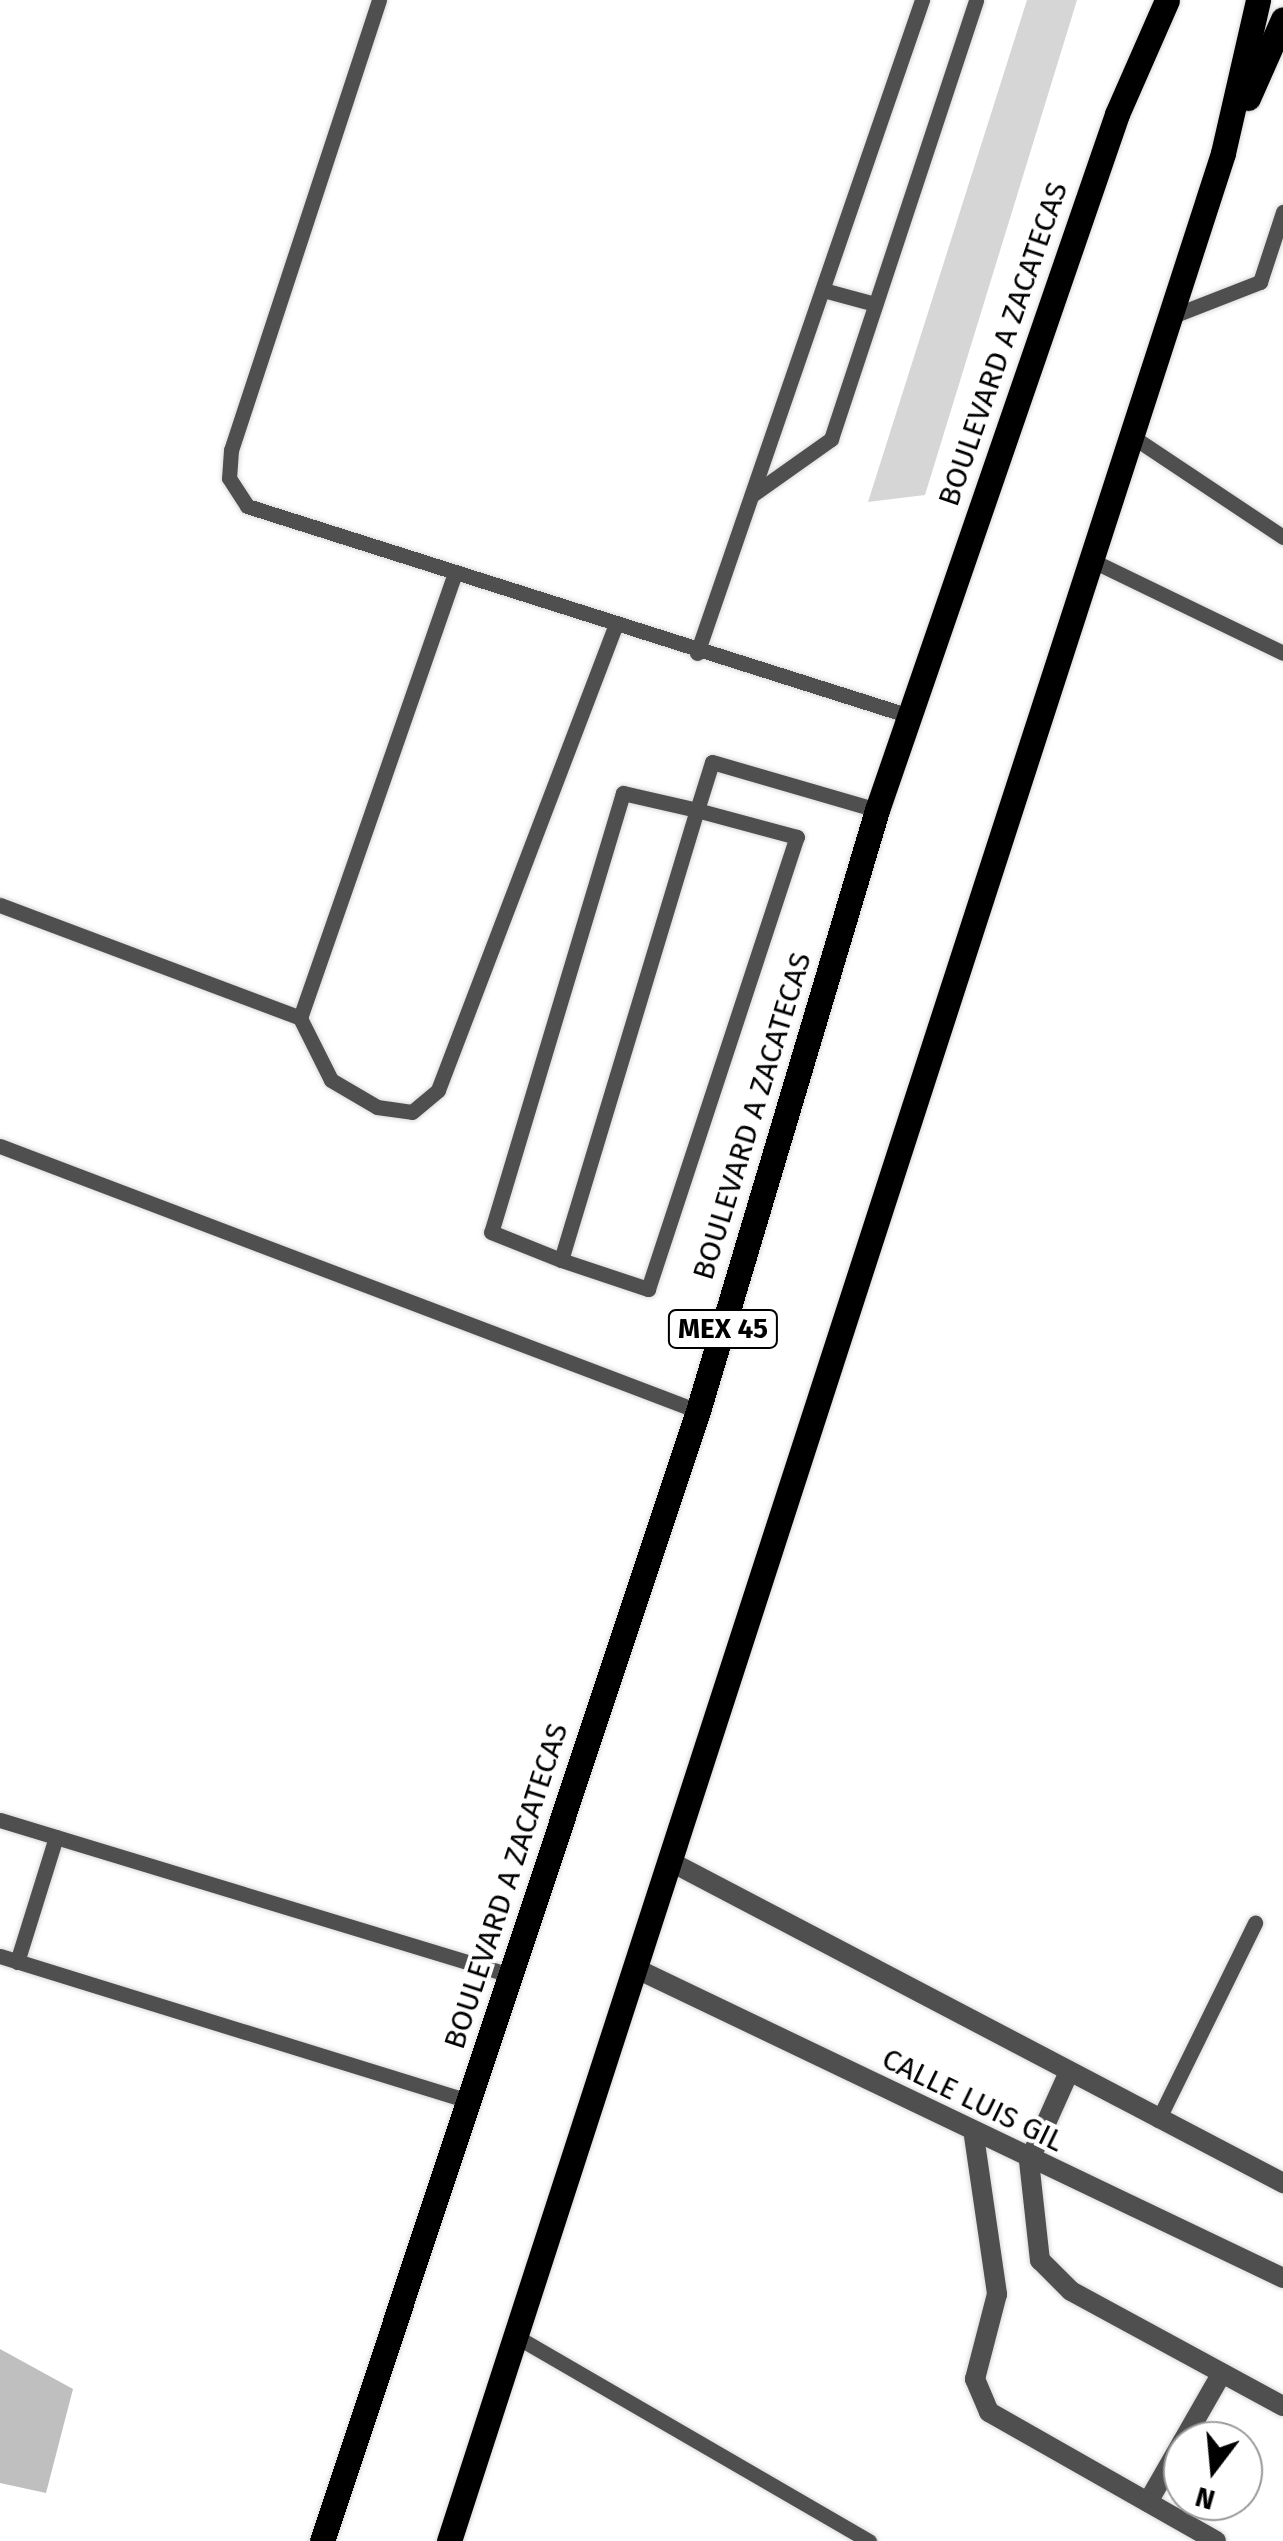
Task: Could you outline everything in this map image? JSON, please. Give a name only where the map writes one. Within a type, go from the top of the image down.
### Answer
[{"type":"main road","points":[[1117,114],[1148,0]]},
{"type":"main road","name":"BOULEVARD A ZACATECAS","points":[[322,2541],[698,1411],[877,810],[1117,114],[1166,0]]},
{"type":"main road","points":[[449,2541],[675,1864],[1223,153],[1258,0]]},
{"type":"main road","points":[[1223,153],[1283,19]]},
{"type":"street","points":[[675,1864],[1068,2074],[1283,2183]]},
{"type":"street","name":"CALLE LUIS GIL","points":[[639,1970],[974,2136],[1283,2278]]},
{"type":"street","points":[[1068,2074],[1029,2162],[1040,2260],[1071,2291],[1283,2406]]},
{"type":"street","points":[[974,2136],[997,2294],[975,2379],[989,2412],[1216,2541]]},
{"type":"street","points":[[1195,2421],[1222,2374]]},
{"type":"street","points":[[1148,2502],[1163,2476]]},
{"type":"lane","points":[[379,0],[231,450],[229,478],[247,506],[697,653],[910,716]]},
{"type":"lane","points":[[697,653],[922,0]]},
{"type":"lane","points":[[752,495],[831,439],[976,0]]},
{"type":"lane","points":[[1168,318],[1260,282],[1283,212]]},
{"type":"lane","points":[[823,290],[875,304]]},
{"type":"lane","points":[[1130,435],[1283,537]]},
{"type":"lane","points":[[1091,560],[1283,653]]},
{"type":"lane","points":[[300,1018],[454,574]]},
{"type":"lane","points":[[0,905],[300,1018],[331,1080],[376,1107],[412,1112],[438,1090],[615,627]]},
{"type":"lane","points":[[561,1260],[712,762],[877,810]]},
{"type":"lane","points":[[624,792],[798,837],[648,1289],[561,1260],[491,1232],[624,792]]},
{"type":"lane","points":[[0,1146],[698,1411]]},
{"type":"lane","points":[[0,1820],[510,1975]]},
{"type":"lane","points":[[17,1962],[56,1837]]},
{"type":"lane","points":[[1158,2120],[1254,1923]]},
{"type":"lane","points":[[0,1956],[468,2101]]},
{"type":"lane","points":[[517,2337],[869,2541]]},
{"type":"shaded area","points":[[1027,0],[1077,0],[925,495],[868,502]]},
{"type":"building","points":[[0,2349],[73,2389],[46,2493],[0,2483]]}]
